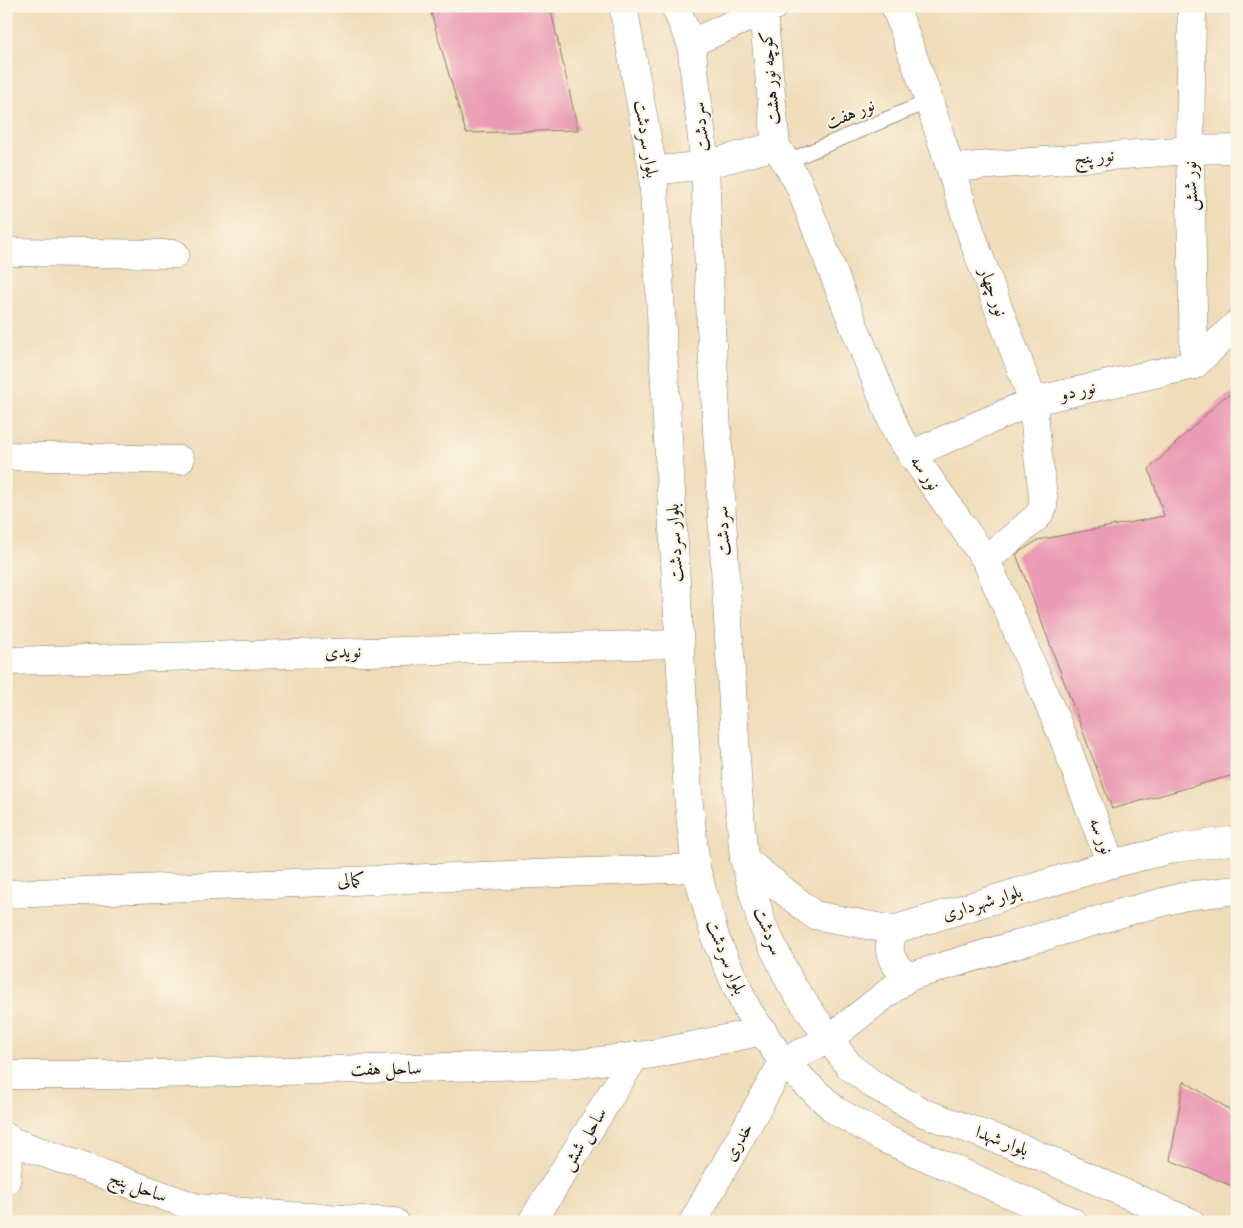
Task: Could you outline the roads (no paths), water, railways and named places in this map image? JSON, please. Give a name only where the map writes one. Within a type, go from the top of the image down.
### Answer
[{"type":"street","name":"بلوار سردشت","points":[[623,6],[653,170],[688,795],[696,868],[716,940],[748,1009],[783,1062]]},
{"type":"street","name":"سردشت","points":[[675,6],[691,43],[705,165],[711,337],[738,791],[744,859],[762,924],[790,984],[829,1039]]},
{"type":"street","name":"نور چهار","points":[[895,6],[929,101],[975,244],[1034,401],[1043,507],[1038,516],[986,560]]},
{"type":"street","name":"نور شش","points":[[1192,6],[1190,150],[1194,365]]},
{"type":"street","points":[[691,43],[768,8]]},
{"type":"street","name":"کوچه نور هشت","points":[[768,8],[781,154]]},
{"type":"street","name":"نور پنج","points":[[951,168],[1190,150],[1237,149]]},
{"type":"street","points":[[653,170],[781,154]]},
{"type":"street","name":"نور سه","points":[[781,154],[798,182],[897,433],[986,560],[1059,729],[1111,864]]},
{"type":"street","points":[[6,252],[175,254]]},
{"type":"street","points":[[1194,365],[1237,324]]},
{"type":"street","name":"نور دو","points":[[912,454],[1034,401],[1194,365]]},
{"type":"street","points":[[6,456],[180,460]]},
{"type":"street","name":"نویدی","points":[[6,661],[680,644]]},
{"type":"street","points":[[1177,848],[1237,829]]},
{"type":"street","name":"بلوار شهرداری","points":[[744,859],[814,915],[893,930],[1111,864],[1177,848],[1237,840]]},
{"type":"street","name":"کمالی","points":[[6,894],[696,868]]},
{"type":"street","points":[[1073,1222],[883,1138],[836,1111],[783,1062],[829,1039],[908,977],[1125,912],[1186,896],[1237,890]]},
{"type":"street","points":[[893,930],[889,943],[891,956],[898,968],[908,977]]},
{"type":"street","name":"ساحل هفت","points":[[6,1075],[112,1076],[577,1064],[653,1054],[763,1031]]},
{"type":"street","name":"بلوار شهدا","points":[[829,1039],[850,1067],[874,1085],[924,1113],[1024,1149],[1190,1222]]},
{"type":"street","name":"ساحل شش","points":[[532,1222],[635,1056]]},
{"type":"street","name":"خدری","points":[[693,1222],[783,1062]]},
{"type":"street","points":[[6,1181],[9,1139]]},
{"type":"street","name":"ساحل پنج","points":[[9,1139],[196,1215],[293,1216],[391,1221]]},
{"type":"lane","name":"نور هفت","points":[[781,154],[929,101]]}]
